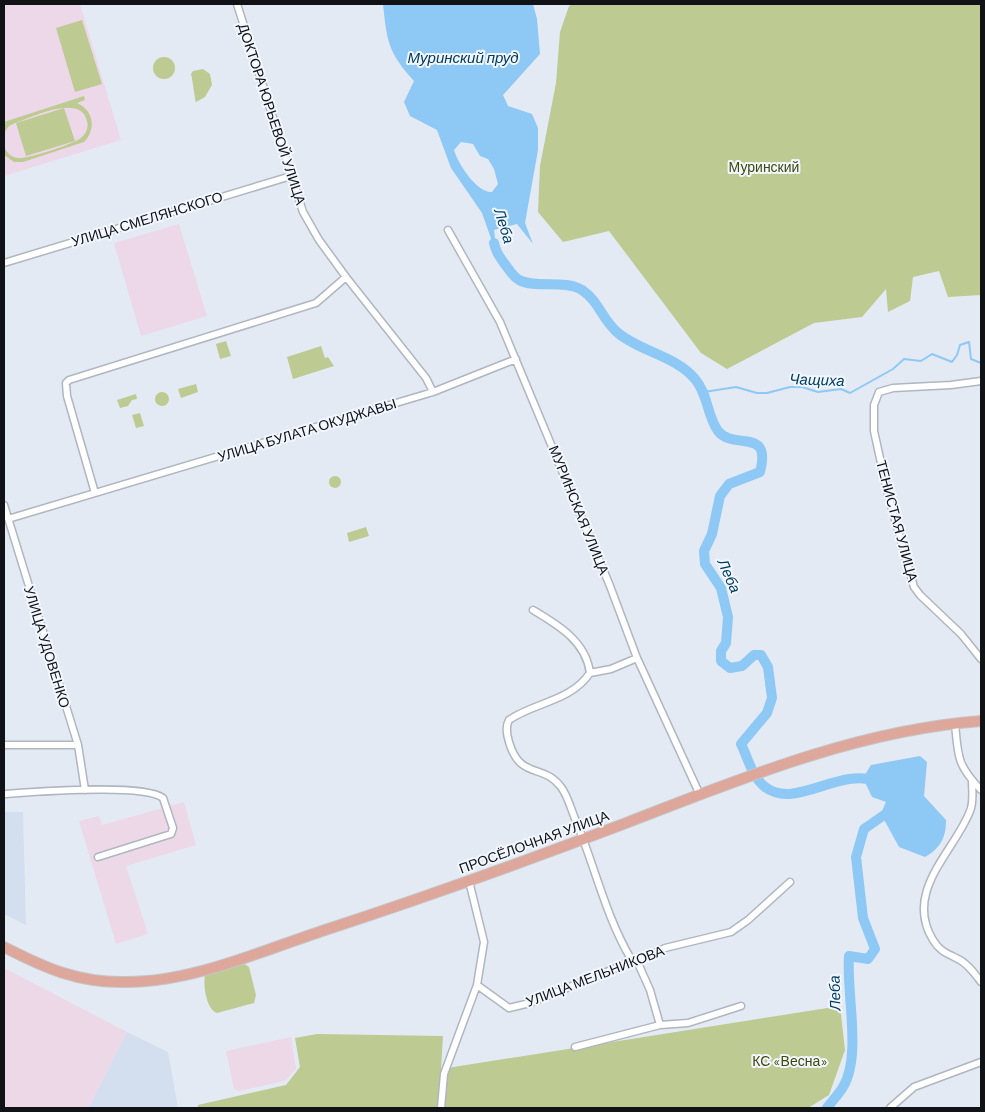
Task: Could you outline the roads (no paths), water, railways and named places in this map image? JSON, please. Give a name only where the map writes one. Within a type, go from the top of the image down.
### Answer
[{"type":"main road","name":"ПРОСЁЛОЧНАЯ УЛИЦА","points":[[4,947],[43,967],[66,976],[122,982],[196,972],[469,881],[822,752],[888,735],[955,723],[981,722]]},
{"type":"street","name":"ДОКТОРА ЮРЬЕВОЙ УЛИЦА","points":[[237,4],[303,212],[319,240],[426,378],[433,392]]},
{"type":"street","name":"УЛИЦА СМЕЛЯНСКОГО","points":[[4,263],[291,176]]},
{"type":"street","name":"МУРИНСКАЯ УЛИЦА","points":[[448,230],[500,322],[610,586],[636,658],[700,795]]},
{"type":"street","points":[[95,493],[67,396],[66,383],[69,380],[316,303],[346,277]]},
{"type":"street","name":"УЛИЦА БУЛАТА ОКУДЖАВЫ","points":[[8,518],[433,392],[516,359]]},
{"type":"street","name":"ТЕНИСТАЯ УЛИЦА","points":[[981,381],[951,386],[906,386],[883,390],[879,392],[874,405],[874,431],[888,495],[910,576],[920,595],[961,634],[981,659]]},
{"type":"street","name":"УЛИЦА УДОВЕНКО","points":[[4,505],[78,745],[85,790]]},
{"type":"street","points":[[533,610],[559,626],[576,640],[590,673]]},
{"type":"street","points":[[636,658],[611,669],[590,673],[560,699],[513,718],[506,726],[512,754],[520,764],[553,779],[561,787],[583,839],[612,920],[650,990],[660,1025]]},
{"type":"street","points":[[955,723],[958,760],[972,781],[981,790]]},
{"type":"street","points":[[4,745],[78,745]]},
{"type":"street","points":[[972,781],[970,812],[935,870],[925,903],[924,915],[932,940],[937,946],[943,952],[967,965],[981,982]]},
{"type":"street","points":[[4,794],[85,790],[142,792],[161,796],[173,828],[169,835],[98,857]]},
{"type":"street","points":[[441,1108],[444,1074],[477,985],[484,942],[469,881]]},
{"type":"street","name":"УЛИЦА МЕЛЬНИКОВА","points":[[477,985],[509,1008],[530,1003],[665,948],[731,932],[748,920],[790,882]]},
{"type":"street","points":[[575,1047],[660,1025],[688,1023],[741,1006]]},
{"type":"street","points":[[890,1108],[914,1087],[981,1062]]},
{"type":"water","name":"Муринский пруд","points":[[383,4],[533,4],[537,19],[540,54],[503,95],[508,106],[532,114],[538,128],[538,150],[525,223],[533,244],[517,224],[494,230],[497,255],[482,213],[451,168],[437,130],[410,116],[404,102],[414,81],[405,71],[390,46]],"holes":[[[461,142],[473,144],[480,156],[488,159],[494,169],[498,184],[492,192],[486,191],[474,183],[456,156],[454,150]]]},
{"type":"water","points":[[920,756],[927,762],[924,796],[946,820],[944,837],[939,846],[925,857],[899,847],[881,814],[886,802],[872,797],[863,778],[871,765]]},
{"type":"waterway","name":"Леба","points":[[494,243],[501,258],[512,274],[519,280],[533,284],[567,285],[588,294],[618,333],[637,345],[668,359],[687,371],[695,379],[703,391],[714,425],[718,431],[725,437],[756,444],[761,449],[760,472],[729,484],[720,496],[712,534],[704,551],[705,564],[721,588],[728,617],[726,643],[721,651],[721,661],[730,668],[742,666],[754,655],[761,655],[768,667],[772,698],[767,713],[741,744],[757,778],[765,787],[777,793],[804,792],[847,779],[862,778],[877,781]]},
{"type":"waterway","name":"Чащиха","points":[[704,392],[736,387],[757,393],[767,393],[790,387],[802,387],[818,392],[841,389],[850,393],[893,369],[904,359],[921,361],[932,354],[952,362],[957,355],[960,345],[969,342],[971,359],[981,363]]},
{"type":"waterway","name":"Леба","points":[[827,1108],[843,1087],[849,1074],[852,1059],[849,956],[868,959],[875,949],[863,918],[856,857],[864,829],[887,813],[890,805]]},
{"type":"park label","name":"Муринский","points":[[764,167]]},
{"type":"park label","name":"КС «Весна»","points":[[790,1061]]}]
